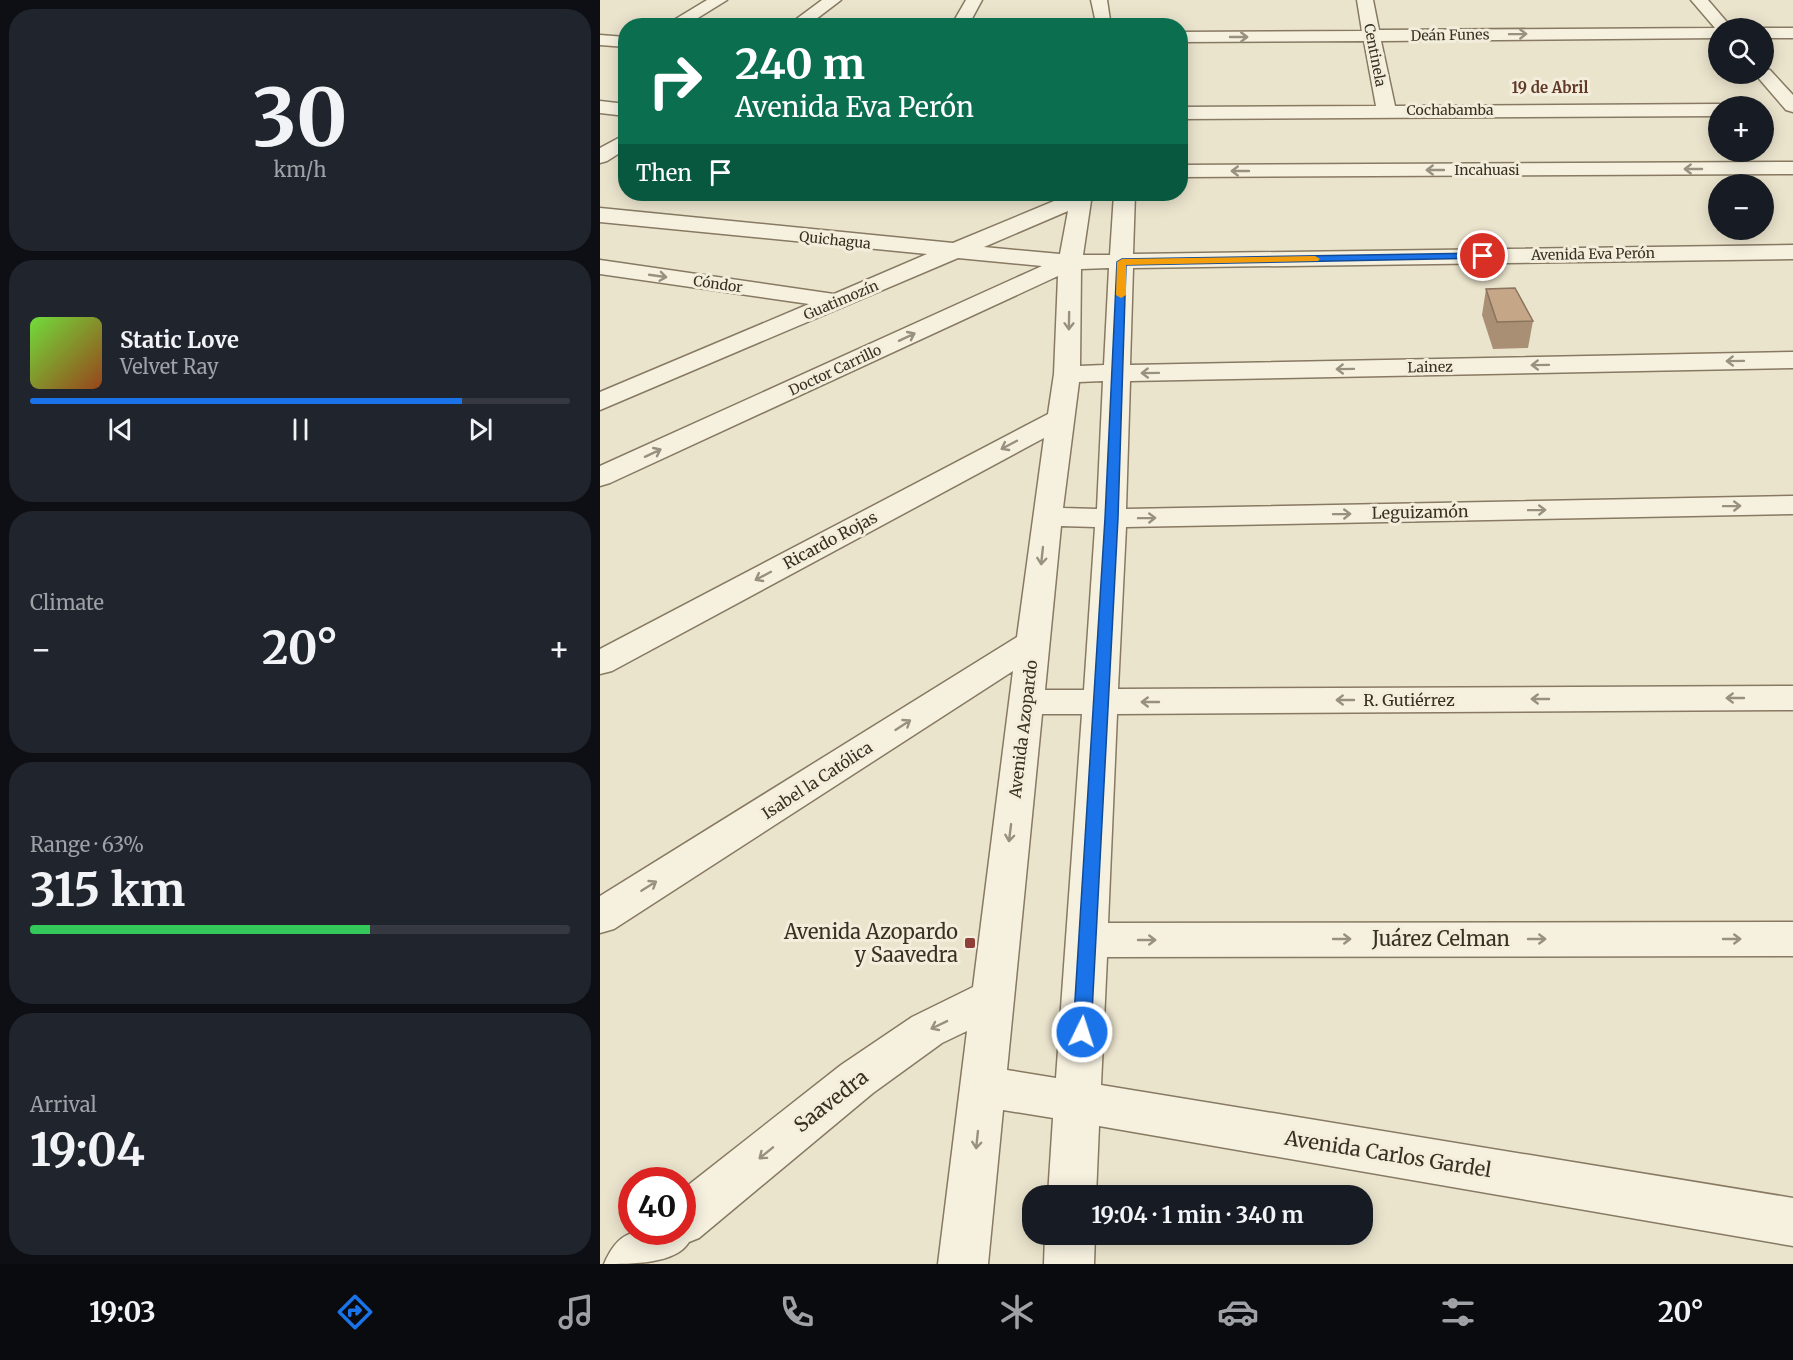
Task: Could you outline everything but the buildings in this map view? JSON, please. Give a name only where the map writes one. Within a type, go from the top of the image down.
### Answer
[{"type":"street","points":[[686,18],[718,0]]},
{"type":"street","points":[[807,18],[833,0]]},
{"type":"street","points":[[964,18],[974,0]]},
{"type":"street","points":[[1099,0],[1102,18]]},
{"type":"street","name":"Centinela","points":[[1365,0],[1386,110]]},
{"type":"street","points":[[1699,0],[1715,18]]},
{"type":"street","name":"Deán Funes","points":[[1188,37],[1708,33]]},
{"type":"street","points":[[1774,33],[1793,33]]},
{"type":"street","points":[[600,40],[618,41]]},
{"type":"street","points":[[1773,84],[1793,108]]},
{"type":"street","points":[[600,107],[618,109]]},
{"type":"street","points":[[1774,109],[1793,108]]},
{"type":"street","name":"Cochabamba","points":[[1188,113],[1708,110]]},
{"type":"street","points":[[600,157],[618,145]]},
{"type":"street","name":"Incahuasi","points":[[1188,171],[1793,168]]},
{"type":"street","name":"Guatimozín","points":[[600,402],[952,252],[1099,201]]},
{"type":"street","name":"Avenida Azopardo","points":[[963,1264],[991,999],[1047,518],[1067,374],[1070,262],[1101,201]]},
{"type":"street","points":[[1073,1185],[1089,940],[1119,373],[1122,262],[1102,201]]},
{"type":"street","name":"Quichagua","points":[[600,215],[1070,262]]},
{"type":"street","name":"Avenida Eva Perón","points":[[1070,262],[1793,252]]},
{"type":"street","name":"Doctor Carrillo","points":[[600,477],[1070,262]]},
{"type":"street","name":"Cóndor","points":[[600,267],[836,302]]},
{"type":"street","name":"Lainez","points":[[1067,374],[1793,360]]},
{"type":"street","points":[[600,377],[641,385]]},
{"type":"street","name":"Ricardo Rojas","points":[[600,663],[1061,418]]},
{"type":"street","name":"Leguizamón","points":[[1047,518],[1793,505]]},
{"type":"street","name":"Isabel la Católica","points":[[600,917],[1033,642]]},
{"type":"street","name":"R. Gutiérrez","points":[[1026,702],[1793,698]]},
{"type":"street","name":"Juárez Celman","points":[[1089,940],[1793,939]]},
{"type":"street","name":"Saavedra","points":[[696,1210],[857,1079],[927,1030],[991,999]]},
{"type":"street","name":"Avenida Carlos Gardel","points":[[983,1086],[1793,1222]]},
{"type":"street","points":[[629,1264],[653,1245]]},
{"type":"street","points":[[1069,1264],[1070,1245]]},
{"type":"slow traffic","points":[[1121,295],[1122,262],[1315,259]]},
{"type":"place","name":"Avenida Azopardo y Saavedra","points":[[970,943]]},
{"type":"district","name":"19 de Abril","points":[[1550,88]]},
{"type":"route","points":[[1082,1032],[1112,518],[1122,262],[1483,256]]}]
